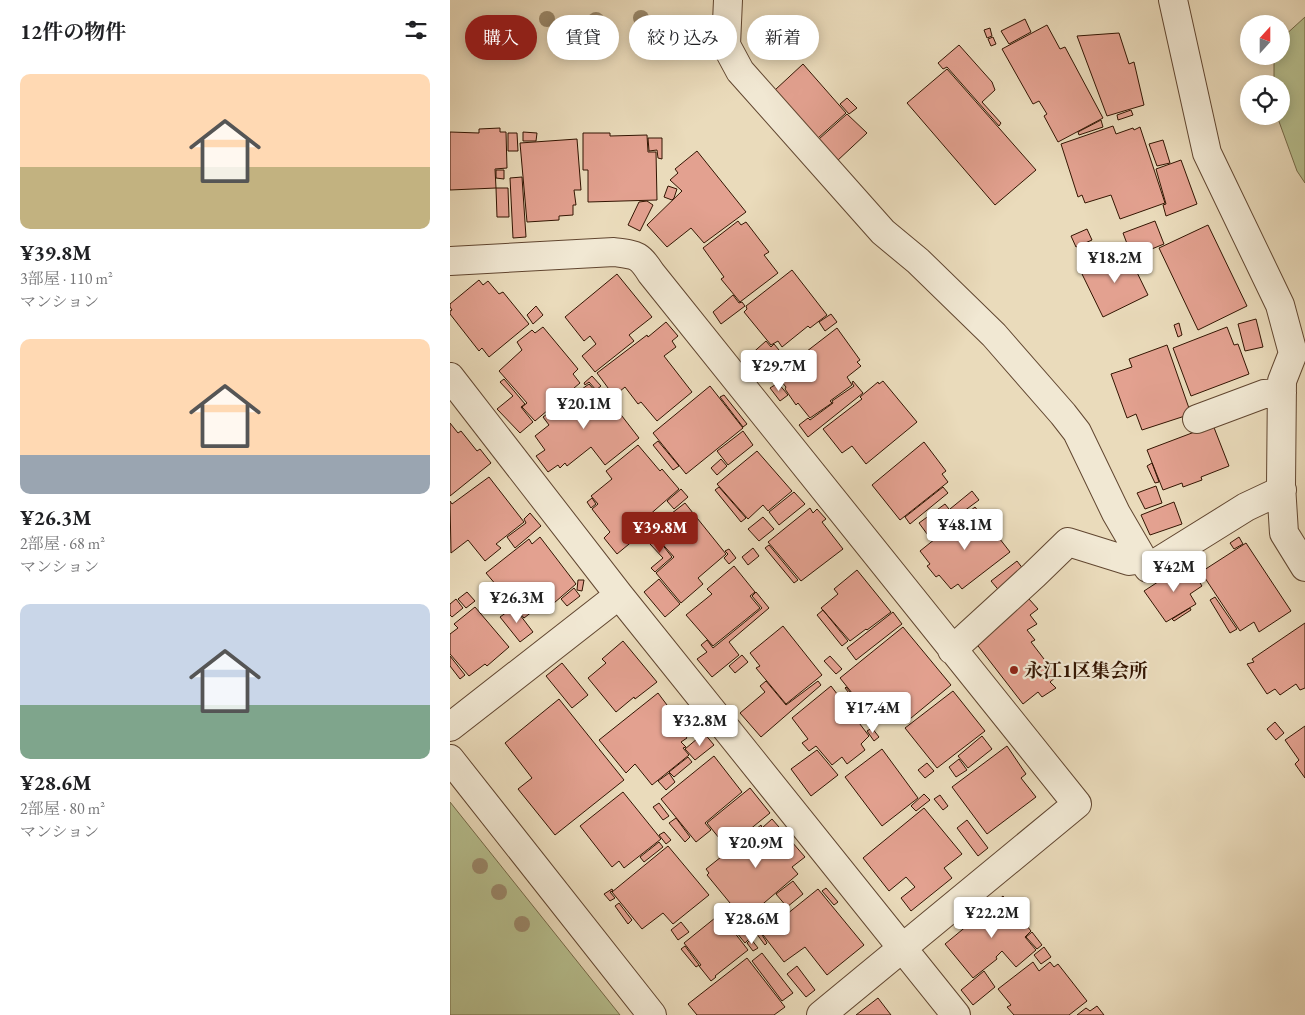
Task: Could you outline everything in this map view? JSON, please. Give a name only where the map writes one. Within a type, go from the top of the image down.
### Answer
[{"type":"street","points":[[728,0],[726,46],[740,71],[883,232],[918,261],[994,335],[1063,414],[1077,432],[1116,513],[1148,568],[1246,507],[1282,490]]},
{"type":"street","points":[[1173,0],[1207,153],[1280,305],[1299,357],[1282,381],[1280,464],[1284,533],[1305,567]]},
{"type":"street","points":[[450,261],[614,252],[633,255],[643,260],[1076,804],[821,1015]]},
{"type":"street","points":[[450,377],[620,596],[956,1015]]},
{"type":"street","points":[[1197,419],[1264,394],[1282,393]]},
{"type":"street","points":[[952,650],[1034,576],[1068,542],[1129,561],[1143,559]]},
{"type":"street","points":[[450,727],[620,596]]},
{"type":"street","points":[[450,759],[652,1015]]},
{"type":"green space","points":[[1305,17],[1305,183],[1297,171],[1280,125],[1290,125],[1290,75],[1274,75],[1274,65],[1290,65],[1290,31]]},
{"type":"green space","points":[[450,802],[620,1015],[450,1015]]},
{"type":"building","points":[[1025,19],[1031,32],[1009,44],[1001,31]]},
{"type":"building","points":[[1047,25],[1060,49],[1065,47],[1103,118],[1058,142],[1044,116],[1047,114],[1039,101],[1033,104],[1002,49]]},
{"type":"building","points":[[990,28],[992,36],[987,38],[984,30]]},
{"type":"building","points":[[1119,33],[1129,64],[1134,62],[1144,105],[1107,116],[1077,36]]},
{"type":"building","points":[[993,37],[996,44],[991,46],[988,39]]},
{"type":"building","points":[[959,45],[992,82],[995,90],[982,102],[1001,123],[999,126],[947,67],[943,69],[938,63]]},
{"type":"building","points":[[803,64],[846,113],[818,138],[775,90]]},
{"type":"building","points":[[947,69],[1036,170],[995,205],[907,103]]},
{"type":"building","points":[[847,98],[857,108],[849,114],[840,104]]},
{"type":"building","points":[[1131,110],[1133,115],[1118,120],[1117,115]]},
{"type":"building","points":[[847,114],[867,133],[837,161],[819,139]]},
{"type":"building","points":[[1101,120],[1103,127],[1079,135],[1078,132]]},
{"type":"building","points":[[1113,126],[1116,134],[1140,127],[1165,203],[1120,219],[1111,195],[1085,203],[1082,195],[1078,197],[1061,144]]},
{"type":"building","points":[[500,128],[500,132],[506,132],[507,168],[495,169],[496,188],[450,190],[450,132],[479,133],[479,129]]},
{"type":"building","points":[[523,132],[537,133],[536,141],[523,141]]},
{"type":"building","points":[[508,133],[517,133],[518,151],[508,151]]},
{"type":"building","points":[[583,133],[610,133],[610,136],[647,135],[648,152],[656,152],[657,200],[588,202],[588,170],[583,170]]},
{"type":"building","points":[[648,138],[662,138],[662,159],[658,158],[657,150],[649,151]]},
{"type":"building","points":[[577,139],[581,190],[574,190],[576,205],[573,205],[573,215],[559,216],[559,220],[527,222],[520,143]]},
{"type":"building","points":[[1163,140],[1170,163],[1157,166],[1149,144]]},
{"type":"building","points":[[697,151],[746,212],[704,243],[691,228],[667,247],[647,225],[682,191],[670,180],[678,173],[675,169]]},
{"type":"building","points":[[1181,160],[1197,204],[1166,216],[1163,205],[1166,204],[1156,169]]},
{"type":"building","points":[[496,170],[504,170],[504,179],[496,178]]},
{"type":"building","points":[[522,177],[526,237],[513,238],[510,178]]},
{"type":"building","points":[[668,186],[677,189],[672,200],[664,197]]},
{"type":"building","points":[[496,188],[508,188],[509,217],[497,217]]},
{"type":"building","points":[[647,201],[653,205],[640,231],[628,225],[639,202]]},
{"type":"building","points":[[738,221],[741,225],[746,222],[769,252],[764,255],[778,273],[740,302],[721,279],[724,277],[703,248]]},
{"type":"building","points":[[1155,221],[1164,244],[1132,257],[1123,233]]},
{"type":"building","points":[[1208,225],[1247,306],[1198,330],[1159,248]]},
{"type":"building","points":[[1087,229],[1092,240],[1076,247],[1071,236]]},
{"type":"building","points":[[1127,252],[1148,295],[1103,317],[1082,274]]},
{"type":"building","points":[[792,270],[827,315],[810,328],[808,326],[782,347],[778,341],[771,345],[744,312],[747,309],[746,306]]},
{"type":"building","points":[[617,274],[652,317],[629,335],[634,341],[595,372],[582,356],[596,344],[590,336],[584,341],[565,317]]},
{"type":"building","points":[[479,280],[483,285],[488,281],[499,294],[503,292],[529,324],[489,357],[482,348],[479,351],[450,314],[452,310],[450,304]]},
{"type":"building","points":[[733,295],[739,303],[742,302],[745,306],[721,324],[713,312]]},
{"type":"building","points":[[536,306],[543,315],[533,324],[527,315]]},
{"type":"building","points":[[831,314],[837,322],[825,331],[819,322]]},
{"type":"building","points":[[1256,319],[1263,347],[1245,351],[1238,324]]},
{"type":"building","points":[[666,322],[678,336],[672,341],[676,347],[664,356],[692,392],[657,421],[641,402],[638,404],[625,387],[614,396],[597,373]]},
{"type":"building","points":[[1179,323],[1182,335],[1178,337],[1174,325]]},
{"type":"building","points":[[543,327],[578,369],[573,374],[580,383],[535,421],[522,407],[527,403],[499,371],[522,350],[517,342],[532,330],[535,333]]},
{"type":"building","points":[[1227,327],[1234,345],[1238,344],[1249,374],[1191,396],[1173,348]]},
{"type":"building","points":[[837,328],[860,360],[857,362],[861,366],[847,377],[852,385],[830,401],[832,403],[810,418],[798,403],[796,405],[785,389],[786,387],[776,375]]},
{"type":"building","points":[[766,341],[771,347],[774,344],[789,362],[766,379],[748,357]]},
{"type":"building","points":[[1167,345],[1191,414],[1142,430],[1136,414],[1127,418],[1111,374],[1132,367],[1129,359]]},
{"type":"building","points":[[592,376],[601,386],[596,390],[589,382],[585,385],[584,383]]},
{"type":"building","points":[[504,379],[525,404],[521,407],[533,422],[520,433],[497,409],[513,396],[500,382]]},
{"type":"building","points":[[853,381],[863,393],[808,437],[799,425],[808,418],[810,420],[833,403],[832,401],[854,386]]},
{"type":"building","points":[[883,381],[917,422],[866,464],[852,446],[842,453],[823,429],[862,399],[860,397],[878,382],[879,384]]},
{"type":"building","points":[[778,383],[788,395],[780,401],[770,388]]},
{"type":"building","points":[[589,384],[604,401],[608,398],[639,438],[605,465],[591,447],[567,466],[565,463],[560,468],[558,465],[548,472],[536,456],[545,450],[535,436],[549,425],[543,417]]},
{"type":"building","points":[[710,386],[743,428],[686,474],[653,433]]},
{"type":"building","points":[[724,395],[747,424],[743,427],[720,397]]},
{"type":"building","points":[[450,423],[458,433],[461,431],[477,451],[480,449],[491,463],[450,496]]},
{"type":"building","points":[[1213,425],[1229,466],[1201,477],[1202,480],[1183,487],[1182,483],[1163,490],[1147,450]]},
{"type":"building","points":[[743,431],[753,445],[728,465],[717,451]]},
{"type":"building","points":[[658,441],[679,466],[673,470],[653,445]]},
{"type":"building","points":[[924,442],[946,471],[942,474],[948,482],[900,520],[872,485]]},
{"type":"building","points":[[638,445],[660,471],[662,469],[679,489],[647,517],[652,525],[617,554],[604,538],[610,532],[592,509],[598,504],[591,496],[612,479],[606,471]]},
{"type":"building","points":[[757,451],[792,491],[768,511],[763,505],[748,519],[717,484]]},
{"type":"building","points":[[721,459],[727,466],[717,475],[711,468]]},
{"type":"building","points":[[1152,463],[1159,482],[1155,483],[1147,466]]},
{"type":"building","points":[[489,477],[524,522],[496,544],[501,548],[485,561],[468,540],[451,553],[450,501],[452,504]]},
{"type":"building","points":[[1156,486],[1162,503],[1145,509],[1137,493]]},
{"type":"building","points":[[719,487],[746,518],[741,522],[715,490]]},
{"type":"building","points":[[943,487],[948,493],[910,524],[905,517]]},
{"type":"building","points":[[681,489],[688,497],[674,509],[667,501]]},
{"type":"building","points":[[972,491],[979,500],[956,517],[950,509]]},
{"type":"building","points":[[794,492],[805,504],[779,525],[769,512]]},
{"type":"building","points":[[592,498],[596,504],[591,508],[587,502]]},
{"type":"building","points":[[1174,502],[1182,524],[1150,535],[1141,515]]},
{"type":"building","points":[[685,503],[726,554],[698,578],[703,584],[681,603],[656,573],[674,557],[657,538],[661,534],[654,527]]},
{"type":"building","points":[[945,504],[956,518],[930,538],[919,523]]},
{"type":"building","points":[[975,507],[1010,552],[962,589],[958,584],[951,589],[939,575],[936,577],[927,566],[930,564],[920,551]]},
{"type":"building","points":[[810,508],[813,513],[817,509],[826,519],[822,522],[843,549],[801,581],[768,542]]},
{"type":"building","points":[[530,513],[541,526],[515,548],[507,537],[526,523],[524,519]]},
{"type":"building","points":[[763,517],[774,529],[759,541],[748,529]]},
{"type":"building","points":[[540,537],[576,584],[554,603],[550,598],[524,618],[486,573],[529,539],[532,544]]},
{"type":"building","points":[[1239,537],[1243,544],[1234,549],[1230,543]]},
{"type":"building","points":[[657,538],[672,557],[655,572],[651,568],[663,558],[650,544]]},
{"type":"building","points":[[1246,543],[1291,611],[1259,632],[1254,622],[1240,631],[1201,572]]},
{"type":"building","points":[[769,545],[798,580],[794,583],[765,548]]},
{"type":"building","points":[[753,548],[759,556],[748,565],[742,557]]},
{"type":"building","points":[[729,549],[736,558],[729,564],[724,558],[728,554],[725,551]]},
{"type":"building","points":[[1017,561],[1027,574],[1002,594],[991,581]]},
{"type":"building","points":[[1187,563],[1202,586],[1190,594],[1196,604],[1166,622],[1144,591]]},
{"type":"building","points":[[734,566],[755,592],[750,596],[760,608],[713,646],[686,615],[712,594],[707,589]]},
{"type":"building","points":[[857,570],[891,612],[850,641],[821,608],[838,594],[834,589]]},
{"type":"building","points":[[659,579],[680,604],[665,617],[644,592]]},
{"type":"building","points":[[578,580],[584,580],[582,591],[577,590]]},
{"type":"building","points":[[574,588],[580,596],[567,606],[561,599]]},
{"type":"building","points":[[467,592],[475,601],[466,608],[458,599]]},
{"type":"building","points":[[756,592],[769,608],[729,642],[739,655],[712,677],[697,659],[707,652],[701,645],[707,640],[713,648],[762,608],[752,596]]},
{"type":"building","points":[[1215,597],[1237,629],[1230,633],[1210,600]]},
{"type":"building","points":[[456,599],[463,608],[452,617],[450,615],[450,604]]},
{"type":"building","points":[[1029,599],[1038,609],[1030,615],[1037,624],[1027,630],[1035,640],[1031,642],[1057,676],[1050,682],[1056,688],[1042,697],[1038,692],[1023,704],[975,642]]},
{"type":"building","points":[[475,607],[509,647],[487,666],[485,664],[469,676],[450,654],[450,634],[458,628],[454,624]]},
{"type":"building","points":[[514,607],[533,632],[520,642],[500,617]]},
{"type":"building","points":[[1190,608],[1191,610],[1174,621],[1172,619]]},
{"type":"building","points":[[823,610],[848,641],[842,646],[817,615]]},
{"type":"building","points":[[893,612],[902,624],[856,660],[847,648]]},
{"type":"building","points":[[1305,623],[1305,688],[1300,690],[1296,684],[1280,695],[1275,689],[1267,694],[1247,664],[1254,662],[1252,659]]},
{"type":"building","points":[[783,626],[822,675],[786,704],[756,668],[760,666],[750,653]]},
{"type":"building","points":[[903,627],[951,685],[905,723],[891,705],[894,703],[888,696],[868,713],[840,678]]},
{"type":"building","points":[[623,641],[657,682],[616,712],[588,678],[606,663],[602,659]]},
{"type":"building","points":[[742,655],[748,662],[735,673],[729,666]]},
{"type":"building","points":[[450,656],[465,675],[460,679],[450,666]]},
{"type":"building","points":[[830,656],[842,669],[836,674],[824,661]]},
{"type":"building","points":[[562,663],[588,695],[572,708],[546,676]]},
{"type":"building","points":[[766,681],[786,705],[818,681],[821,685],[761,737],[740,713],[765,692],[760,686]]},
{"type":"building","points":[[831,686],[869,736],[861,744],[865,750],[847,764],[842,757],[832,765],[816,746],[809,751],[802,743],[808,739],[792,718]]},
{"type":"building","points":[[846,687],[865,710],[863,711]]},
{"type":"building","points":[[953,691],[985,731],[937,768],[905,728]]},
{"type":"building","points":[[658,693],[673,713],[670,715],[687,738],[681,742],[686,747],[683,748],[689,755],[652,785],[635,764],[626,773],[599,740]]},
{"type":"building","points":[[559,699],[624,780],[555,835],[518,789],[532,778],[505,743]]},
{"type":"building","points":[[1275,722],[1284,733],[1276,740],[1267,729]]},
{"type":"building","points":[[1305,726],[1305,778],[1295,764],[1299,760],[1285,740]]},
{"type":"building","points":[[872,728],[879,737],[874,741],[867,731]]},
{"type":"building","points":[[704,733],[714,745],[695,760],[685,749]]},
{"type":"building","points":[[982,736],[992,749],[968,768],[958,756]]},
{"type":"building","points":[[1007,746],[1026,774],[1021,778],[1036,797],[987,834],[952,787]]},
{"type":"building","points":[[882,749],[918,798],[882,826],[845,777]]},
{"type":"building","points":[[817,750],[838,775],[811,796],[791,769]]},
{"type":"building","points":[[714,756],[742,792],[705,823],[711,830],[696,842],[661,799]]},
{"type":"building","points":[[688,757],[692,762],[674,777],[669,772]]},
{"type":"building","points":[[959,759],[967,770],[956,777],[949,767]]},
{"type":"building","points":[[927,763],[934,771],[925,778],[918,770]]},
{"type":"building","points":[[669,773],[675,782],[666,790],[658,781]]},
{"type":"building","points":[[750,788],[770,813],[727,848],[707,823]]},
{"type":"building","points":[[623,792],[661,839],[624,868],[619,861],[612,867],[580,826]]},
{"type":"building","points":[[924,794],[930,800],[916,811],[911,806]]},
{"type":"building","points":[[940,795],[948,806],[943,810],[934,799]]},
{"type":"building","points":[[659,803],[669,816],[663,820],[653,807]]},
{"type":"building","points":[[924,808],[962,854],[944,868],[952,878],[911,911],[901,898],[915,887],[906,877],[889,891],[863,858]]},
{"type":"building","points":[[676,818],[690,837],[685,842],[669,823]]},
{"type":"building","points":[[772,819],[805,857],[792,867],[798,874],[744,920],[707,875],[709,873],[706,869],[761,825],[762,828]]},
{"type":"building","points":[[967,820],[988,848],[978,856],[957,828]]},
{"type":"building","points":[[664,832],[671,840],[666,844],[659,835]]},
{"type":"building","points":[[659,842],[663,847],[644,862],[640,857]]},
{"type":"building","points":[[668,846],[709,895],[673,924],[663,913],[642,929],[612,892]]},
{"type":"building","points":[[793,881],[803,894],[787,907],[776,894]]},
{"type":"building","points":[[826,888],[838,902],[834,905],[822,891]]},
{"type":"building","points":[[612,889],[613,891],[610,892],[615,898],[610,901],[604,894]]},
{"type":"building","points":[[818,889],[864,945],[827,975],[805,947],[784,962],[760,931],[785,911],[787,914]]},
{"type":"building","points":[[1003,896],[1031,931],[1025,937],[1036,950],[1016,967],[1002,951],[996,957],[997,959],[973,978],[945,944]]},
{"type":"building","points":[[619,903],[632,920],[628,924],[615,906]]},
{"type":"building","points":[[720,914],[748,950],[711,981],[684,943]]},
{"type":"building","points":[[733,919],[749,939],[745,943],[728,922]]},
{"type":"building","points":[[681,922],[689,932],[678,940],[671,930]]},
{"type":"building","points":[[759,930],[767,943],[765,945],[756,933]]},
{"type":"building","points":[[1032,932],[1042,945],[1037,949],[1026,937]]},
{"type":"building","points":[[751,939],[758,948],[753,951],[747,943]]},
{"type":"building","points":[[685,946],[699,965],[696,967],[681,949]]},
{"type":"building","points":[[1044,947],[1051,957],[1041,964],[1034,955]]},
{"type":"building","points":[[762,953],[793,993],[782,1001],[752,961]]},
{"type":"building","points":[[747,958],[785,1007],[774,1015],[697,1015],[688,1004]]},
{"type":"building","points":[[1033,962],[1039,971],[1050,962],[1054,967],[1058,964],[1087,1001],[1069,1015],[1014,1015],[1007,1007],[1011,1005],[998,989]]},
{"type":"building","points":[[797,966],[815,990],[806,997],[787,974]]},
{"type":"building","points":[[984,971],[995,987],[973,1005],[961,990]]},
{"type":"building","points":[[878,998],[891,1015],[856,1015]]},
{"type":"building","points":[[1097,1006],[1104,1015],[1077,1015],[1086,1008],[1090,1011]]},
{"type":"place","name":"永江1区集会所","points":[[1014,670]]}]
